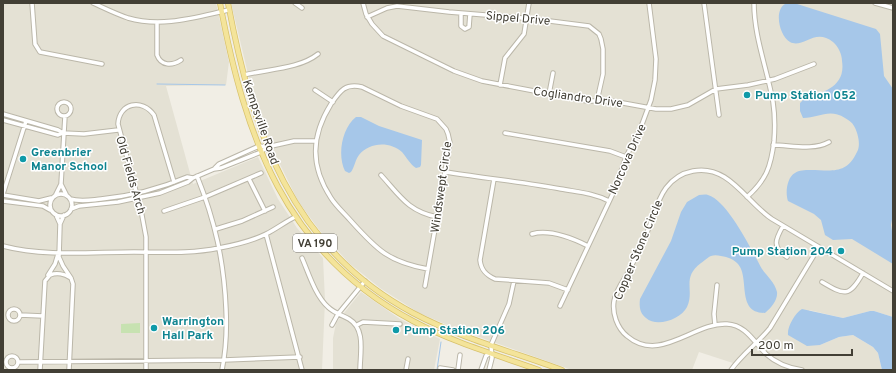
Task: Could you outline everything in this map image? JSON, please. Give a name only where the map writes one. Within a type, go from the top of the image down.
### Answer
[{"type":"main road","name":"Kempsville Road","points":[[220,3],[240,86],[261,152],[276,185],[295,216],[326,255],[360,287],[413,322],[447,337],[539,370]]},
{"type":"main road","name":"Kempsville Road","points":[[228,3],[244,75],[267,147],[284,184],[297,205],[311,226],[335,253],[366,281],[391,300],[423,318],[445,328],[562,370]]},
{"type":"street","points":[[32,3],[35,44],[40,52],[102,64]]},
{"type":"street","points":[[93,3],[127,18],[157,22],[176,21],[229,10]]},
{"type":"street","points":[[295,3],[302,8]]},
{"type":"street","name":"Cogliandro Drive","points":[[363,3],[367,17],[383,36],[463,75],[500,85],[587,100],[612,101],[649,108],[679,108],[695,102],[716,89],[768,81],[792,74],[814,64]]},
{"type":"street","points":[[500,85],[505,58],[522,39],[526,30],[529,3]]},
{"type":"street","name":"Norcova Drive","points":[[560,306],[609,201],[626,156],[649,108],[655,80],[656,59],[649,3]]},
{"type":"street","points":[[704,3],[719,115]]},
{"type":"street","points":[[747,197],[764,179],[771,160],[773,145],[774,110],[757,36],[754,3]]},
{"type":"street","points":[[875,3],[893,8]]},
{"type":"street","name":"Sippel Drive","points":[[367,17],[387,8],[397,6],[584,24],[596,31],[603,44],[603,74],[597,101]]},
{"type":"street","points":[[461,13],[461,26],[464,29],[469,27],[470,14]]},
{"type":"street","points":[[157,22],[158,58],[161,62],[166,64],[174,64],[181,60]]},
{"type":"street","points":[[244,75],[311,60],[318,54]]},
{"type":"street","points":[[549,94],[553,73]]},
{"type":"street","name":"Windswept Circle","points":[[425,286],[428,269],[437,217],[445,172],[449,139],[446,129],[437,119],[401,106],[362,87],[355,85],[348,86],[342,89],[319,126],[315,155],[321,182],[336,205],[368,240],[387,256],[403,264],[428,269]]},
{"type":"street","points":[[315,90],[333,102]]},
{"type":"street","points":[[66,102],[70,104],[72,109],[69,114],[64,116],[57,110],[59,105],[66,102]]},
{"type":"street","name":"Old Fields Arch","points":[[146,370],[146,252],[144,224],[118,130],[118,119],[123,110],[127,107],[137,104],[147,107],[151,111],[156,120],[174,182]]},
{"type":"street","points":[[3,114],[58,130],[63,133]]},
{"type":"street","points":[[64,116],[61,184],[64,192],[70,199],[78,201],[136,194],[187,177],[195,177]]},
{"type":"street","points":[[3,120],[58,135],[63,133],[84,134],[118,130]]},
{"type":"street","points":[[26,121],[3,194],[39,201],[51,198],[56,194],[61,184]]},
{"type":"street","points":[[505,133],[610,151],[626,156]]},
{"type":"street","points":[[214,169],[219,164],[259,146],[267,147],[294,141],[316,141]]},
{"type":"street","points":[[773,145],[814,146],[829,142]]},
{"type":"street","points":[[69,370],[73,290],[70,278],[60,261],[60,224],[64,215],[71,209],[79,206],[101,205],[160,193],[188,182],[195,177],[214,169],[221,168],[261,152],[267,147]]},
{"type":"street","name":"Copper Stone Circle","points":[[802,370],[787,367],[777,362],[767,354],[744,330],[728,324],[716,325],[668,343],[647,346],[634,341],[622,331],[615,317],[614,302],[617,292],[644,243],[661,196],[668,185],[674,180],[691,172],[705,170],[713,171],[728,178],[764,214],[893,291]]},
{"type":"street","points":[[445,172],[522,182],[592,195],[609,201]]},
{"type":"street","points":[[164,211],[205,197],[261,174]]},
{"type":"street","points":[[382,175],[410,207],[422,213],[437,217]]},
{"type":"street","points":[[195,177],[205,197],[216,229],[220,248],[226,300],[226,337],[222,370]]},
{"type":"street","points":[[249,179],[265,211]]},
{"type":"street","points":[[494,179],[480,263],[483,270],[495,279],[549,283],[568,290]]},
{"type":"street","points":[[56,194],[61,193],[66,195]]},
{"type":"street","points":[[50,210],[49,204],[51,198]]},
{"type":"street","points":[[70,199],[71,209]]},
{"type":"street","points":[[3,201],[43,206],[55,214],[60,224]]},
{"type":"street","points":[[216,229],[242,221],[273,207]]},
{"type":"street","points":[[55,214],[64,215]]},
{"type":"street","points":[[3,246],[36,252],[188,252],[220,248],[251,240],[266,234],[295,216]]},
{"type":"street","points":[[783,226],[776,243],[780,252],[787,257]]},
{"type":"street","points":[[532,234],[547,233],[562,236],[588,246]]},
{"type":"street","points":[[266,234],[300,357],[302,370]]},
{"type":"street","points":[[731,370],[774,323],[819,247]]},
{"type":"street","points":[[40,370],[46,279],[59,252]]},
{"type":"street","points":[[302,258],[326,306],[357,325],[360,335],[360,370]]},
{"type":"street","points":[[46,279],[50,274],[54,273],[62,273],[70,278]]},
{"type":"street","points":[[822,282],[836,291],[847,292],[855,287],[863,273]]},
{"type":"street","points":[[332,325],[338,314],[366,281]]},
{"type":"street","points":[[489,370],[492,358],[490,352],[491,344],[509,304],[514,281]]},
{"type":"street","points":[[716,325],[714,314],[717,285]]},
{"type":"street","points":[[20,315],[43,316]]},
{"type":"street","points":[[357,325],[363,322],[400,324]]},
{"type":"street","points":[[480,370],[486,356],[490,352]]},
{"type":"street","points":[[458,370],[460,355]]},
{"type":"street","points":[[18,362],[224,360],[300,357]]},
{"type":"street","points":[[406,370],[408,359]]},
{"type":"street","points":[[440,368],[452,370]]},
{"type":"shaded area","points":[[3,3],[216,3],[229,62],[226,85],[166,86],[193,184],[258,157],[278,199],[297,228],[323,258],[325,300],[322,370],[3,370]]},
{"type":"shaded area","points":[[231,3],[893,3],[893,317],[870,311],[843,318],[809,310],[820,345],[839,337],[853,335],[873,347],[878,353],[882,370],[735,370],[739,365],[699,352],[692,370],[572,370],[457,329],[419,313],[380,288],[349,263],[320,231],[298,201],[266,136],[250,82]]},
{"type":"shaded area","points":[[361,292],[400,319],[440,339],[434,370],[333,370],[333,338],[336,323]]},
{"type":"green space","points":[[140,323],[140,333],[121,333],[121,324]]},
{"type":"water","points":[[787,3],[794,3],[876,29],[880,34],[884,76],[893,89],[893,214],[891,225],[893,237],[893,264],[852,239],[833,240],[825,235],[821,220],[814,214],[788,201],[787,186],[792,175],[802,170],[838,170],[843,168],[853,159],[859,143],[857,132],[853,125],[849,120],[839,115],[824,114],[803,118],[800,111],[800,103],[803,100],[825,91],[837,83],[842,70],[842,58],[837,46],[827,38],[815,37],[800,43],[790,42],[786,39],[779,22],[779,16],[780,10]]},
{"type":"water","points":[[356,117],[361,117],[379,126],[422,140],[420,167],[416,168],[397,148],[380,144],[374,145],[363,151],[358,157],[351,172],[349,173],[345,171],[341,157],[342,142],[347,128]]},
{"type":"water","points":[[699,195],[708,195],[716,199],[731,216],[746,239],[762,269],[775,286],[777,295],[775,301],[765,313],[756,311],[750,307],[745,293],[741,269],[737,263],[729,258],[714,255],[695,268],[690,279],[689,301],[687,307],[680,315],[668,321],[656,322],[651,321],[642,314],[640,299],[671,241],[681,212],[687,202]]},
{"type":"water","points":[[802,309],[843,318],[870,311],[893,317],[893,370],[882,370],[878,353],[873,347],[853,335],[839,337],[820,345],[807,346],[788,335],[792,320]]},
{"type":"waterway","points":[[157,84],[225,85]]},
{"type":"waterway","points":[[437,370],[441,342]]},
{"type":"place","name":"Pump Station 052","points":[[747,95]]},
{"type":"place","name":"Greenbrier Manor School","points":[[23,159]]},
{"type":"place","name":"Pump Station 204","points":[[841,251]]},
{"type":"place","name":"Warrington Hall Park","points":[[154,328]]},
{"type":"place","name":"Pump Station 206","points":[[396,330]]}]
